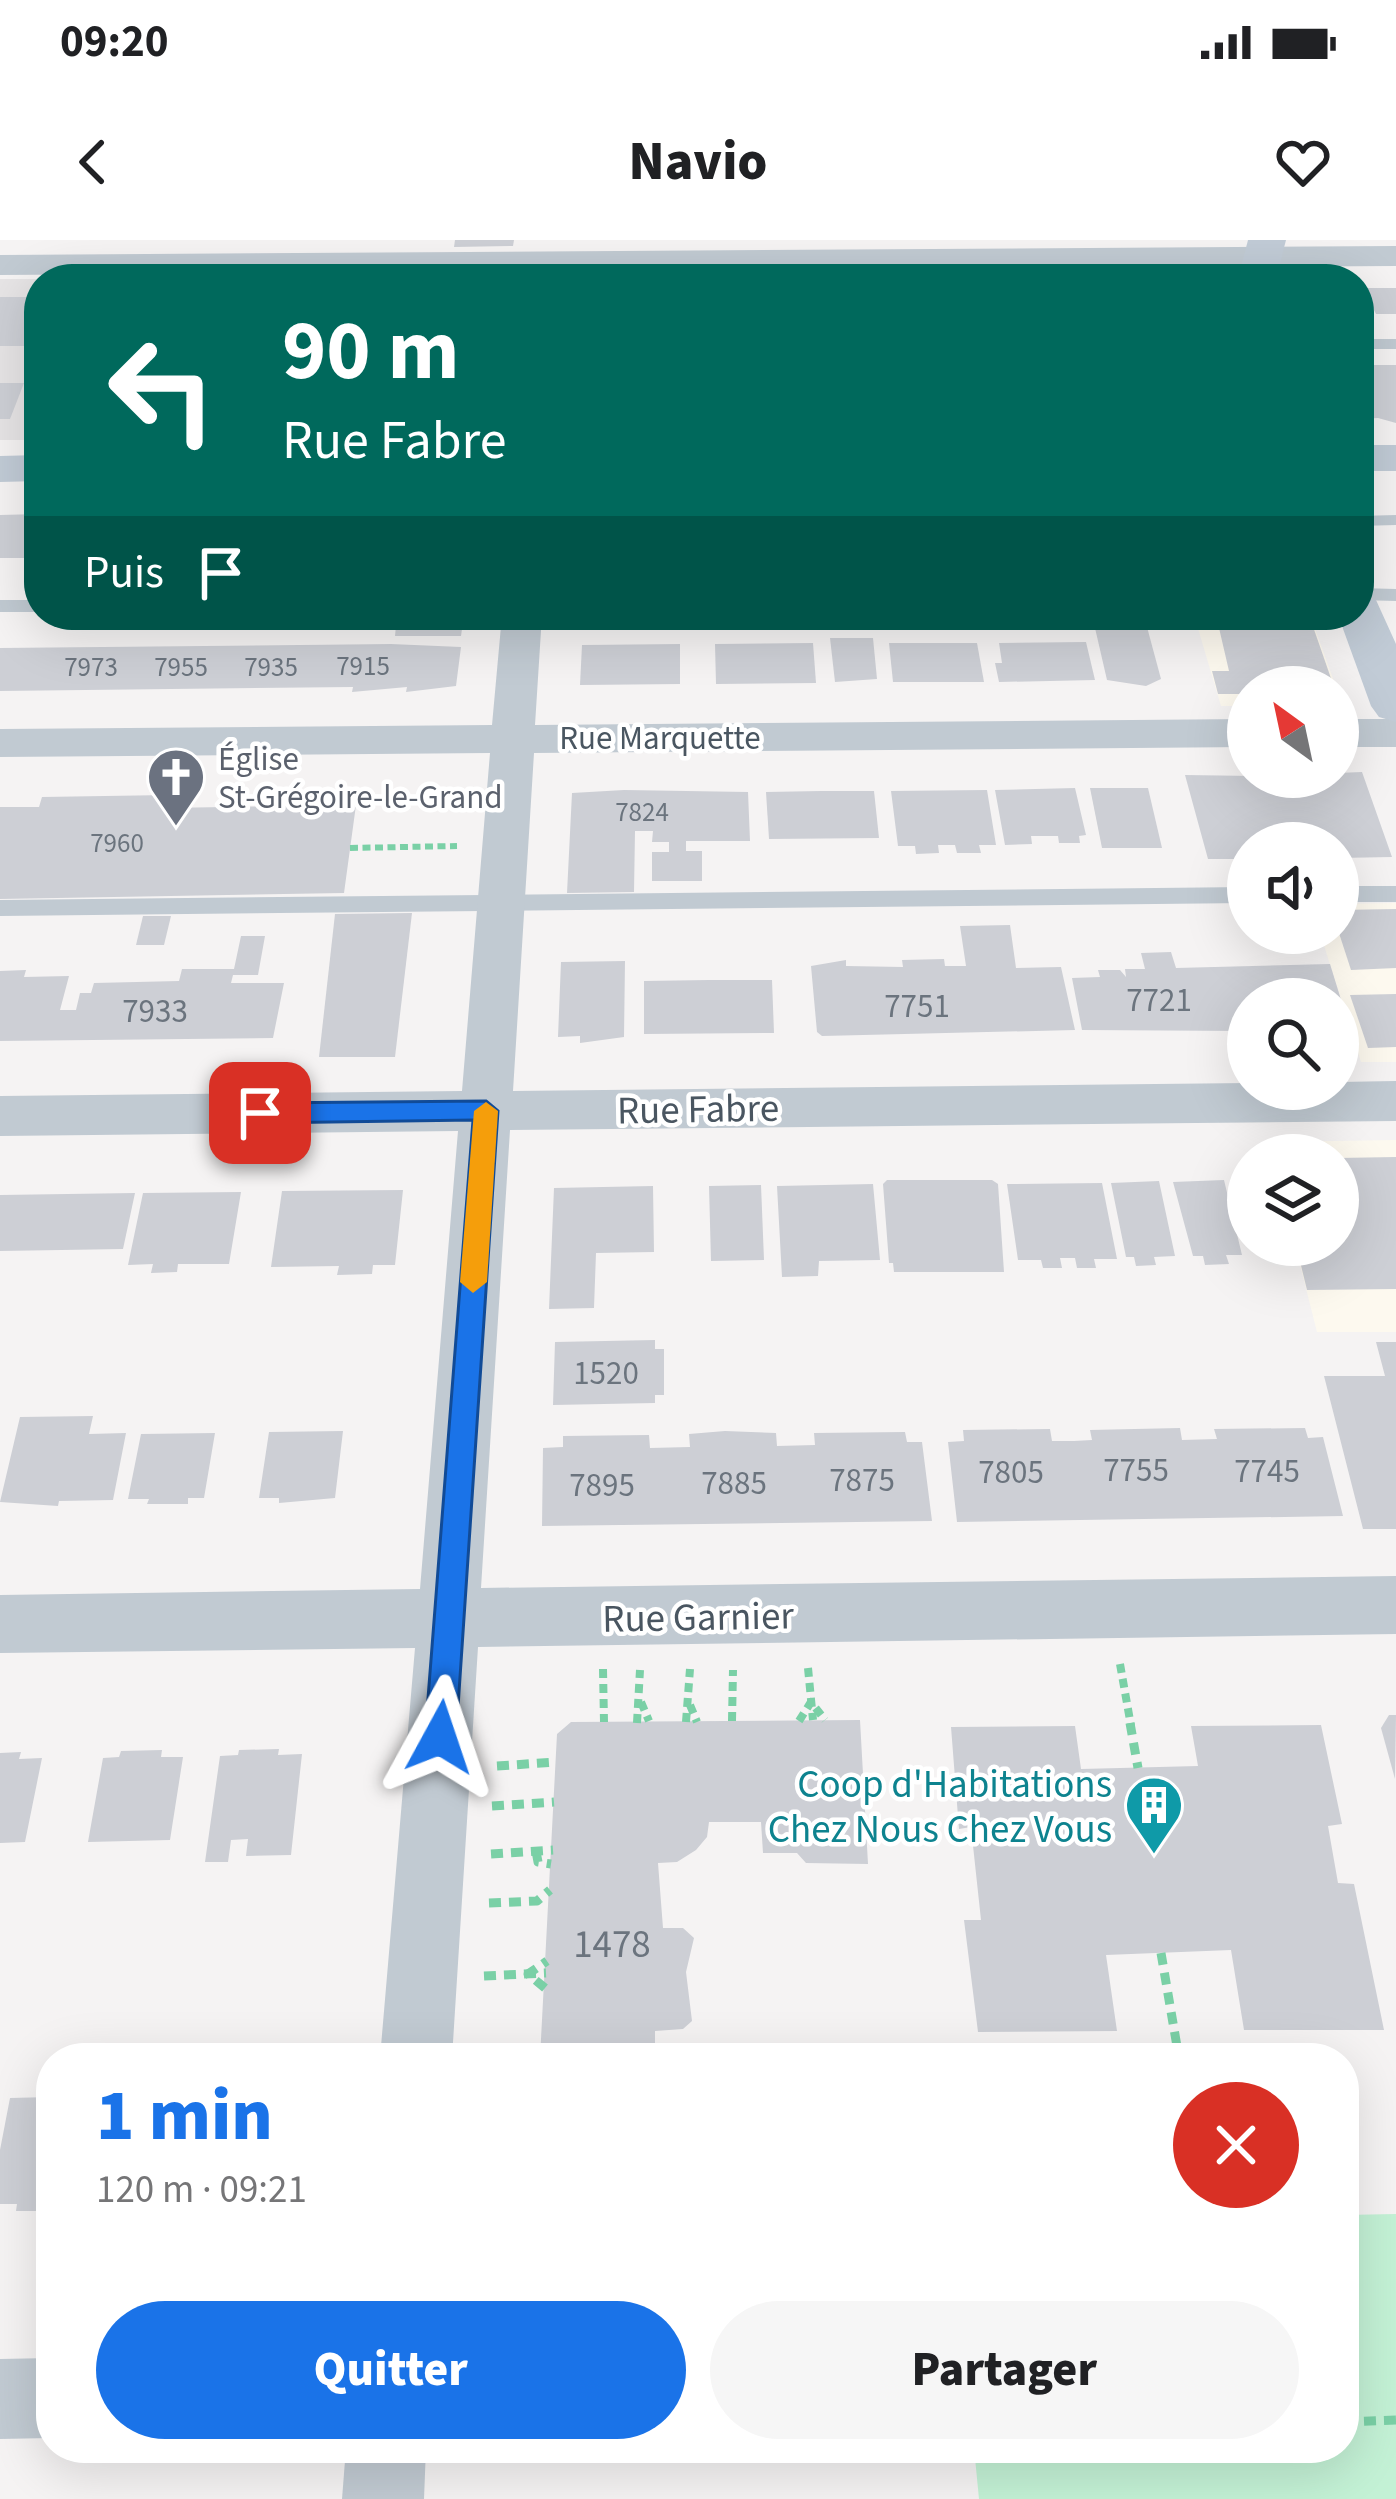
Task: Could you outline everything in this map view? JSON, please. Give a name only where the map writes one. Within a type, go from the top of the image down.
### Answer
[{"type":"street","points":[[220,264],[1396,256]]},
{"type":"street","points":[[417,2043],[521,630]]},
{"type":"street","points":[[1367,630],[1396,706]]},
{"type":"street","name":"Rue Marquette","points":[[0,743],[1227,733]]},
{"type":"street","points":[[1359,733],[1396,733]]},
{"type":"street","name":"Rue Fabre","points":[[0,1116],[1396,1102]]},
{"type":"street","name":"Rue Garnier","points":[[0,1624],[1396,1605]]},
{"type":"street","points":[[0,2399],[36,2398]]},
{"type":"street","points":[[383,2499],[385,2463]]},
{"type":"lane","points":[[1359,894],[1396,894]]},
{"type":"lane","points":[[0,908],[1227,896]]},
{"type":"path","points":[[350,848],[465,846]]},
{"type":"path","points":[[1120,1664],[1138,1768]]},
{"type":"path","points":[[808,1667],[811,1702],[819,1720]]},
{"type":"path","points":[[690,1668],[692,1722]]},
{"type":"path","points":[[732,1721],[736,1708],[733,1668]]},
{"type":"path","points":[[603,1669],[604,1722]]},
{"type":"path","points":[[640,1669],[643,1722]]},
{"type":"path","points":[[799,1721],[811,1702]]},
{"type":"path","points":[[736,1708],[745,1721]]},
{"type":"path","points":[[494,1766],[556,1762]]},
{"type":"path","points":[[493,1806],[554,1802]]},
{"type":"path","points":[[490,1854],[553,1850]]},
{"type":"path","points":[[536,1851],[538,1862],[551,1864]]},
{"type":"path","points":[[488,1903],[537,1901],[550,1895]]},
{"type":"path","points":[[1161,1953],[1176,2043]]},
{"type":"path","points":[[484,1976],[528,1974],[546,1967]]},
{"type":"path","points":[[528,1974],[545,1988]]},
{"type":"path","points":[[1359,2421],[1396,2420]]},
{"type":"shaded area","points":[[0,279],[24,279],[24,440],[0,440]]},
{"type":"shaded area","points":[[1198,630],[1315,630],[1328,666],[1227,666],[1227,706],[1221,706]]},
{"type":"shaded area","points":[[1396,903],[1396,1062],[1361,1062],[1359,978],[1334,978],[1327,954],[1359,954],[1359,904]]},
{"type":"shaded area","points":[[1396,1140],[1396,1332],[1317,1332],[1300,1266],[1359,1266],[1359,1141]]},
{"type":"green space","points":[[1396,2214],[1396,2499],[979,2499],[975,2463],[1359,2463],[1359,2215]]},
{"type":"building","points":[[455,240],[514,240],[513,246],[454,247]]},
{"type":"building","points":[[1374,288],[1396,288],[1396,314],[1376,314]]},
{"type":"building","points":[[0,297],[24,297],[24,346],[0,346]]},
{"type":"building","points":[[1374,365],[1396,365],[1396,423],[1374,418]]},
{"type":"building","points":[[0,383],[24,383],[10,419],[0,419]]},
{"type":"building","points":[[24,514],[24,558],[0,558],[0,515]]},
{"type":"building","points":[[396,630],[462,630],[461,636],[395,636]]},
{"type":"building","points":[[1095,630],[1148,630],[1161,679],[1146,686],[1107,680]]},
{"type":"building","points":[[1219,630],[1314,630],[1327,666],[1228,666]]},
{"type":"building","points":[[830,638],[873,638],[877,679],[835,682]]},
{"type":"building","points":[[1086,642],[1095,680],[999,682],[995,663],[1002,663],[999,643]]},
{"type":"building","points":[[813,643],[816,683],[716,684],[715,644]]},
{"type":"building","points":[[889,643],[977,643],[984,682],[893,682]]},
{"type":"building","points":[[680,644],[680,684],[580,685],[582,645]]},
{"type":"building","points":[[461,647],[456,686],[406,692],[407,687],[352,692],[353,687],[0,691],[0,648]]},
{"type":"building","points":[[1212,671],[1227,671],[1227,694],[1218,694]]},
{"type":"building","points":[[1359,772],[1392,857],[1359,858],[1359,822],[1227,822],[1227,859],[1208,859],[1185,775],[1227,776],[1227,798],[1359,798]]},
{"type":"building","points":[[1075,788],[1086,835],[1079,836],[1080,843],[1059,843],[1058,836],[1031,836],[1032,844],[1005,845],[995,790]]},
{"type":"building","points":[[1090,788],[1148,788],[1162,848],[1102,848]]},
{"type":"building","points":[[987,790],[996,845],[979,845],[981,853],[957,853],[955,845],[938,845],[939,853],[916,854],[915,846],[898,846],[891,791]]},
{"type":"building","points":[[874,791],[879,838],[769,839],[766,792]]},
{"type":"building","points":[[748,792],[750,841],[686,841],[686,851],[702,851],[702,881],[652,881],[652,852],[669,852],[669,842],[652,842],[653,831],[635,831],[634,892],[567,893],[572,793]]},
{"type":"building","name":"Église St-Grégoire-le-Grand","points":[[168,795],[165,808],[356,805],[344,893],[0,899],[0,807],[39,807],[42,797]]},
{"type":"building","points":[[1396,909],[1396,968],[1351,970],[1346,954],[1359,954],[1359,910]]},
{"type":"building","points":[[412,913],[395,1057],[319,1057],[335,914]]},
{"type":"building","points":[[143,916],[171,916],[164,945],[136,945]]},
{"type":"building","points":[[1010,925],[1016,968],[1061,967],[1075,1030],[822,1036],[817,1032],[811,966],[846,960],[846,966],[903,967],[902,960],[944,959],[945,966],[966,966],[960,926]]},
{"type":"building","points":[[241,936],[265,936],[258,975],[233,975],[231,983],[284,983],[273,1038],[0,1041],[0,971],[26,970],[24,977],[69,976],[60,1010],[76,1010],[80,993],[91,993],[94,983],[179,981],[182,969],[234,969]]},
{"type":"building","points":[[1171,952],[1176,968],[1330,964],[1334,978],[1227,978],[1227,1031],[1082,1030],[1072,978],[1100,977],[1098,970],[1120,970],[1126,977],[1125,969],[1145,969],[1141,953]]},
{"type":"building","points":[[625,961],[624,1037],[580,1043],[580,1036],[558,1037],[561,962]]},
{"type":"building","points":[[772,980],[774,1033],[644,1034],[644,981]]},
{"type":"building","points":[[1396,994],[1396,1047],[1368,1048],[1359,1022],[1359,995]]},
{"type":"building","points":[[1396,1157],[1396,1289],[1307,1290],[1301,1266],[1359,1266],[1359,1158]]},
{"type":"building","points":[[887,1180],[992,1180],[998,1184],[1004,1272],[894,1272],[889,1263],[883,1184]]},
{"type":"building","points":[[1224,1180],[1227,1264],[1205,1265],[1203,1256],[1193,1256],[1173,1182]]},
{"type":"building","points":[[1159,1181],[1175,1256],[1154,1257],[1156,1265],[1136,1266],[1134,1257],[1126,1257],[1111,1183]]},
{"type":"building","points":[[1102,1183],[1117,1259],[1094,1259],[1096,1268],[1077,1268],[1075,1258],[1060,1258],[1062,1268],[1043,1268],[1041,1260],[1018,1260],[1007,1184]]},
{"type":"building","points":[[873,1184],[880,1260],[819,1261],[818,1276],[782,1277],[777,1186]]},
{"type":"building","points":[[761,1185],[764,1260],[711,1261],[709,1186]]},
{"type":"building","points":[[653,1186],[654,1252],[596,1253],[594,1308],[549,1309],[554,1188]]},
{"type":"building","points":[[403,1190],[395,1265],[373,1265],[372,1274],[337,1275],[339,1266],[271,1267],[282,1191]]},
{"type":"building","points":[[241,1192],[229,1264],[178,1264],[177,1272],[151,1273],[153,1264],[128,1265],[143,1193]]},
{"type":"building","points":[[135,1193],[123,1249],[0,1251],[0,1195]]},
{"type":"building","points":[[655,1340],[655,1349],[664,1349],[664,1395],[655,1395],[655,1403],[553,1405],[555,1342]]},
{"type":"building","points":[[1376,1342],[1396,1342],[1396,1529],[1363,1529],[1324,1376],[1385,1376]]},
{"type":"building","points":[[93,1416],[89,1434],[126,1433],[113,1500],[59,1501],[58,1506],[0,1502],[20,1417]]},
{"type":"building","points":[[1180,1428],[1182,1440],[1217,1439],[1214,1429],[1305,1428],[1308,1438],[1323,1437],[1343,1516],[957,1522],[948,1442],[964,1441],[963,1430],[1050,1429],[1052,1441],[1074,1441],[1092,1440],[1090,1430]]},
{"type":"building","points":[[343,1431],[335,1498],[279,1503],[279,1498],[259,1498],[269,1432]]},
{"type":"building","points":[[905,1432],[907,1442],[922,1442],[932,1521],[542,1526],[543,1448],[563,1447],[563,1436],[649,1435],[650,1448],[690,1447],[689,1434],[776,1433],[777,1446],[815,1445],[814,1433]]},
{"type":"building","points":[[215,1433],[204,1498],[188,1498],[188,1504],[128,1499],[141,1434]]},
{"type":"building","points":[[1389,1715],[1396,1715],[1395,1779],[1381,1728]]},
{"type":"building","points":[[860,1720],[868,1864],[806,1863],[797,1853],[763,1853],[761,1822],[709,1822],[707,1837],[696,1850],[677,1862],[658,1863],[663,1928],[683,1928],[694,1938],[686,1972],[692,2021],[683,2029],[655,2031],[655,2043],[541,2043],[557,1734],[571,1722]]},
{"type":"building","name":"Coop d'Habitations Chez Nous Chez Vous","points":[[1321,1725],[1342,1824],[1328,1826],[1338,1883],[1354,1884],[1384,2030],[1244,2030],[1231,1950],[1106,1955],[1117,2031],[978,2032],[964,1920],[981,1920],[971,1827],[959,1829],[951,1727],[1075,1726],[1081,1769],[1198,1766],[1191,1726]]},
{"type":"building","points":[[279,1749],[278,1755],[302,1754],[291,1855],[246,1856],[248,1839],[231,1840],[228,1862],[205,1862],[220,1756],[238,1755],[239,1750]]},
{"type":"building","points":[[162,1750],[161,1757],[183,1757],[170,1840],[88,1842],[103,1758],[119,1757],[121,1751]]},
{"type":"building","points":[[21,1752],[19,1759],[42,1758],[25,1842],[0,1843],[0,1753]]},
{"type":"building","points":[[36,2097],[36,2211],[16,2211],[17,2204],[0,2204],[0,2150],[10,2098]]},
{"type":"slow traffic","points":[[473,1282],[486,1111]]},
{"type":"place","name":"Église St-Grégoire-le-Grand","points":[[176,828]]},
{"type":"place","name":"Coop d'Habitations Chez Nous Chez Vous","points":[[1154,1856]]},
{"type":"route","points":[[260,1113],[486,1111],[440,1737]]}]
